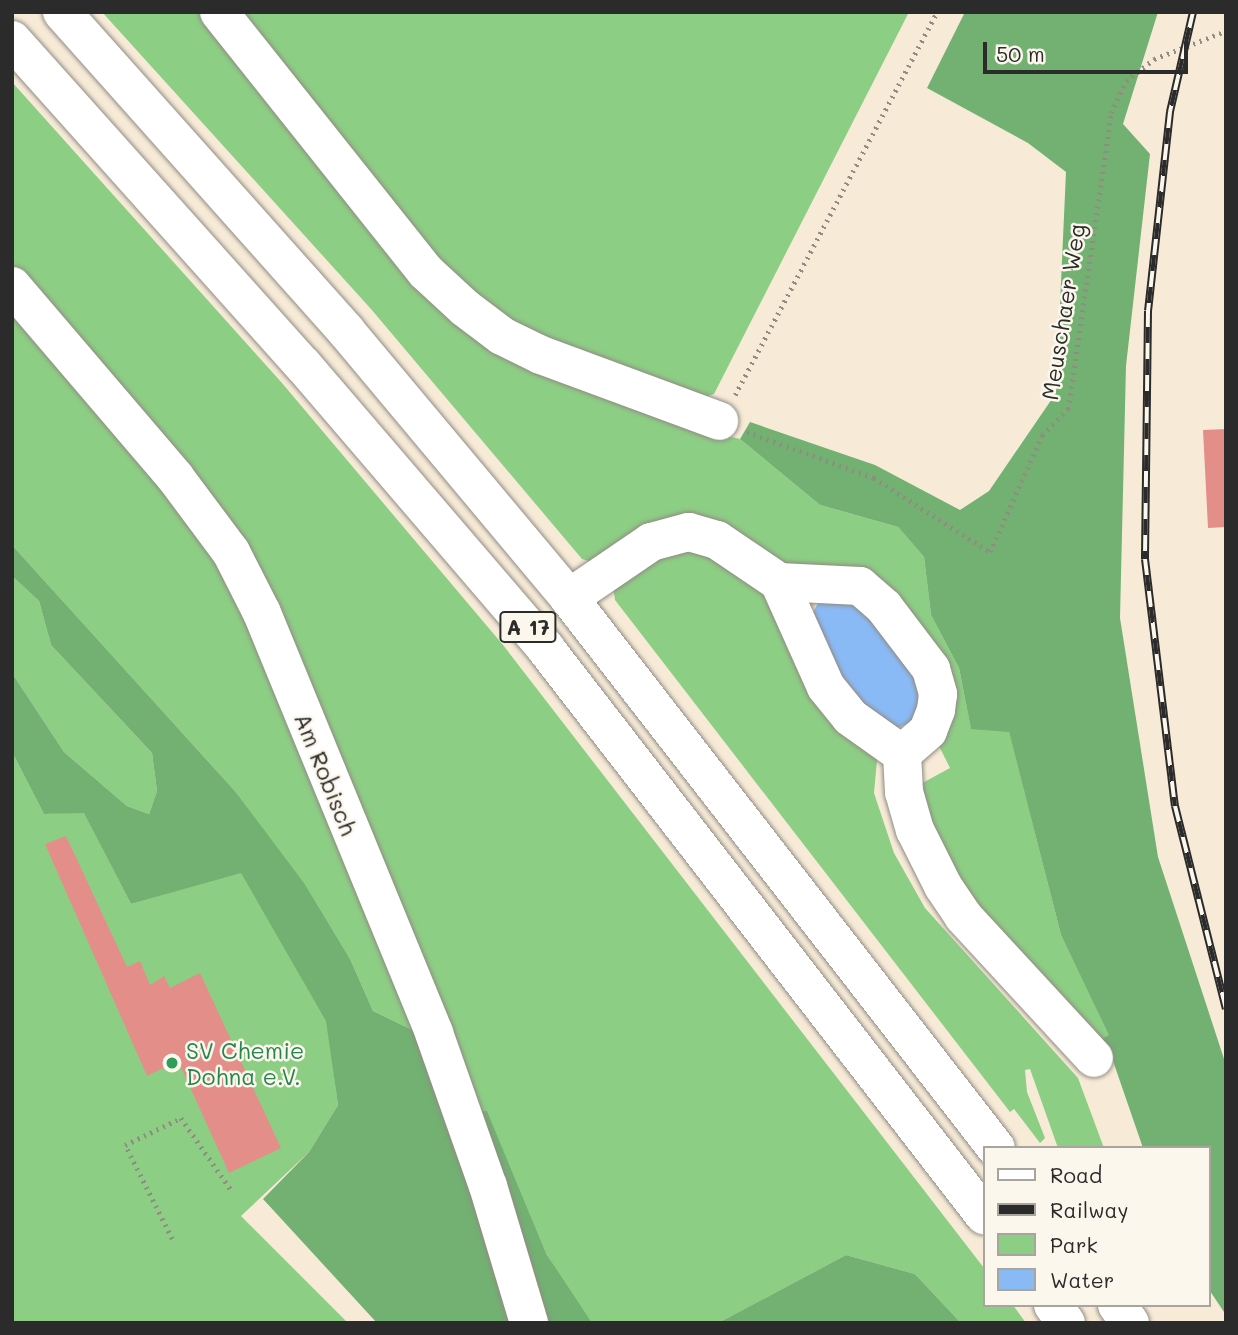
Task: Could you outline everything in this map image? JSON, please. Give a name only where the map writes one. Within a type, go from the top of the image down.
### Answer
[{"type":"main road","name":"A 17","points":[[62,12],[337,320],[569,598],[994,1146]]},
{"type":"main road","points":[[219,12],[426,272],[465,308],[502,336],[541,355],[705,416]]},
{"type":"main road","name":"A 17","points":[[12,40],[303,365],[546,649],[982,1212]]},
{"type":"main road","name":"Am Robisch","points":[[12,286],[175,477],[231,552],[262,614],[434,1033],[488,1186],[529,1323]]},
{"type":"main road","points":[[569,598],[651,542],[689,533],[717,540],[779,582],[860,586],[884,607],[931,669],[939,694],[928,731],[902,754]]},
{"type":"main road","points":[[779,582],[826,687],[850,717],[902,754]]},
{"type":"main road","points":[[902,754],[904,792],[915,830],[943,886],[963,916],[1094,1058]]},
{"type":"main road","points":[[1054,1307],[1066,1323]]},
{"type":"main road","points":[[1118,1307],[1130,1323]]},
{"type":"path","points":[[705,416],[716,411],[735,395],[937,12]]},
{"type":"path","name":"Meuschaer Weg","points":[[705,416],[874,478],[990,552],[1042,435],[1068,409],[1111,113],[1126,82],[1154,59],[1226,32]]},
{"type":"path","points":[[172,1239],[125,1145],[181,1118],[232,1191]]},
{"type":"green space","points":[[102,12],[211,12],[423,277],[724,435],[740,439],[820,505],[898,527],[924,557],[931,615],[959,668],[971,728],[1009,731],[1061,935],[1110,1035],[1097,1041],[937,859],[915,787],[950,768],[938,744],[814,578],[719,533],[598,564],[582,559],[371,309]]},
{"type":"green space","points":[[227,12],[909,12],[714,394],[695,400],[590,366],[471,304]]},
{"type":"green space","points":[[965,12],[1158,12],[1123,124],[1150,154],[1126,366],[1120,618],[1158,857],[1226,1065],[1226,1315],[1210,1291],[1210,1146],[1142,1146],[1113,1061],[1097,1041],[1109,1035],[1061,935],[1009,732],[971,729],[959,668],[931,615],[924,557],[898,527],[820,505],[740,439],[750,422],[875,465],[960,510],[989,491],[1056,393],[1066,172],[1028,143],[927,88]]},
{"type":"green space","points":[[12,82],[282,383],[503,645],[982,1265],[982,1307],[1014,1307],[1026,1323],[961,1323],[915,1274],[846,1255],[718,1323],[592,1323],[585,1318],[547,1255],[487,1112],[477,1112],[268,601],[12,274]]},
{"type":"green space","points":[[12,300],[223,557],[427,1037],[373,1011],[351,961],[234,790],[12,545]]},
{"type":"green space","points":[[664,544],[744,564],[878,750],[874,793],[894,853],[925,908],[1078,1078],[1103,1146],[1057,1146],[1030,1069],[1025,1070],[1027,1092],[1045,1138],[1040,1143],[1014,1109],[1010,1112],[615,600],[613,586]]},
{"type":"green space","points":[[12,545],[234,790],[304,883],[351,961],[373,1011],[427,1037],[515,1323],[377,1323],[263,1199],[309,1152],[338,1105],[326,1021],[241,873],[131,904],[84,813],[44,814],[12,752],[12,673],[64,752],[127,806],[149,814],[157,791],[152,753],[51,645],[39,601],[12,576]]},
{"type":"green space","points":[[12,576],[39,601],[51,645],[152,753],[157,791],[149,814],[127,806],[64,752],[12,673]]},
{"type":"green space","name":"SV Chemie Dohna e.V.","points":[[12,752],[44,814],[84,812],[131,904],[241,872],[327,1021],[338,1105],[309,1152],[241,1216],[348,1323],[12,1323]]},
{"type":"green space","points":[[487,1111],[547,1255],[592,1323],[542,1323],[477,1112]]},
{"type":"green space","points":[[846,1255],[915,1274],[961,1323],[718,1323]]},
{"type":"water","points":[[857,596],[926,681],[914,721],[897,728],[883,727],[822,654],[810,618],[819,601]]},
{"type":"building","points":[[1226,429],[1226,527],[1208,528],[1203,430]]},
{"type":"building","points":[[66,836],[127,967],[140,961],[150,985],[164,976],[170,988],[200,973],[281,1148],[229,1173],[178,1061],[147,1076],[45,844]]},
{"type":"railway","points":[[1193,12],[1170,112],[1148,311],[1145,559],[1175,806],[1226,1009]]},
{"type":"place","name":"SV Chemie Dohna e.V.","points":[[172,1063]]}]
